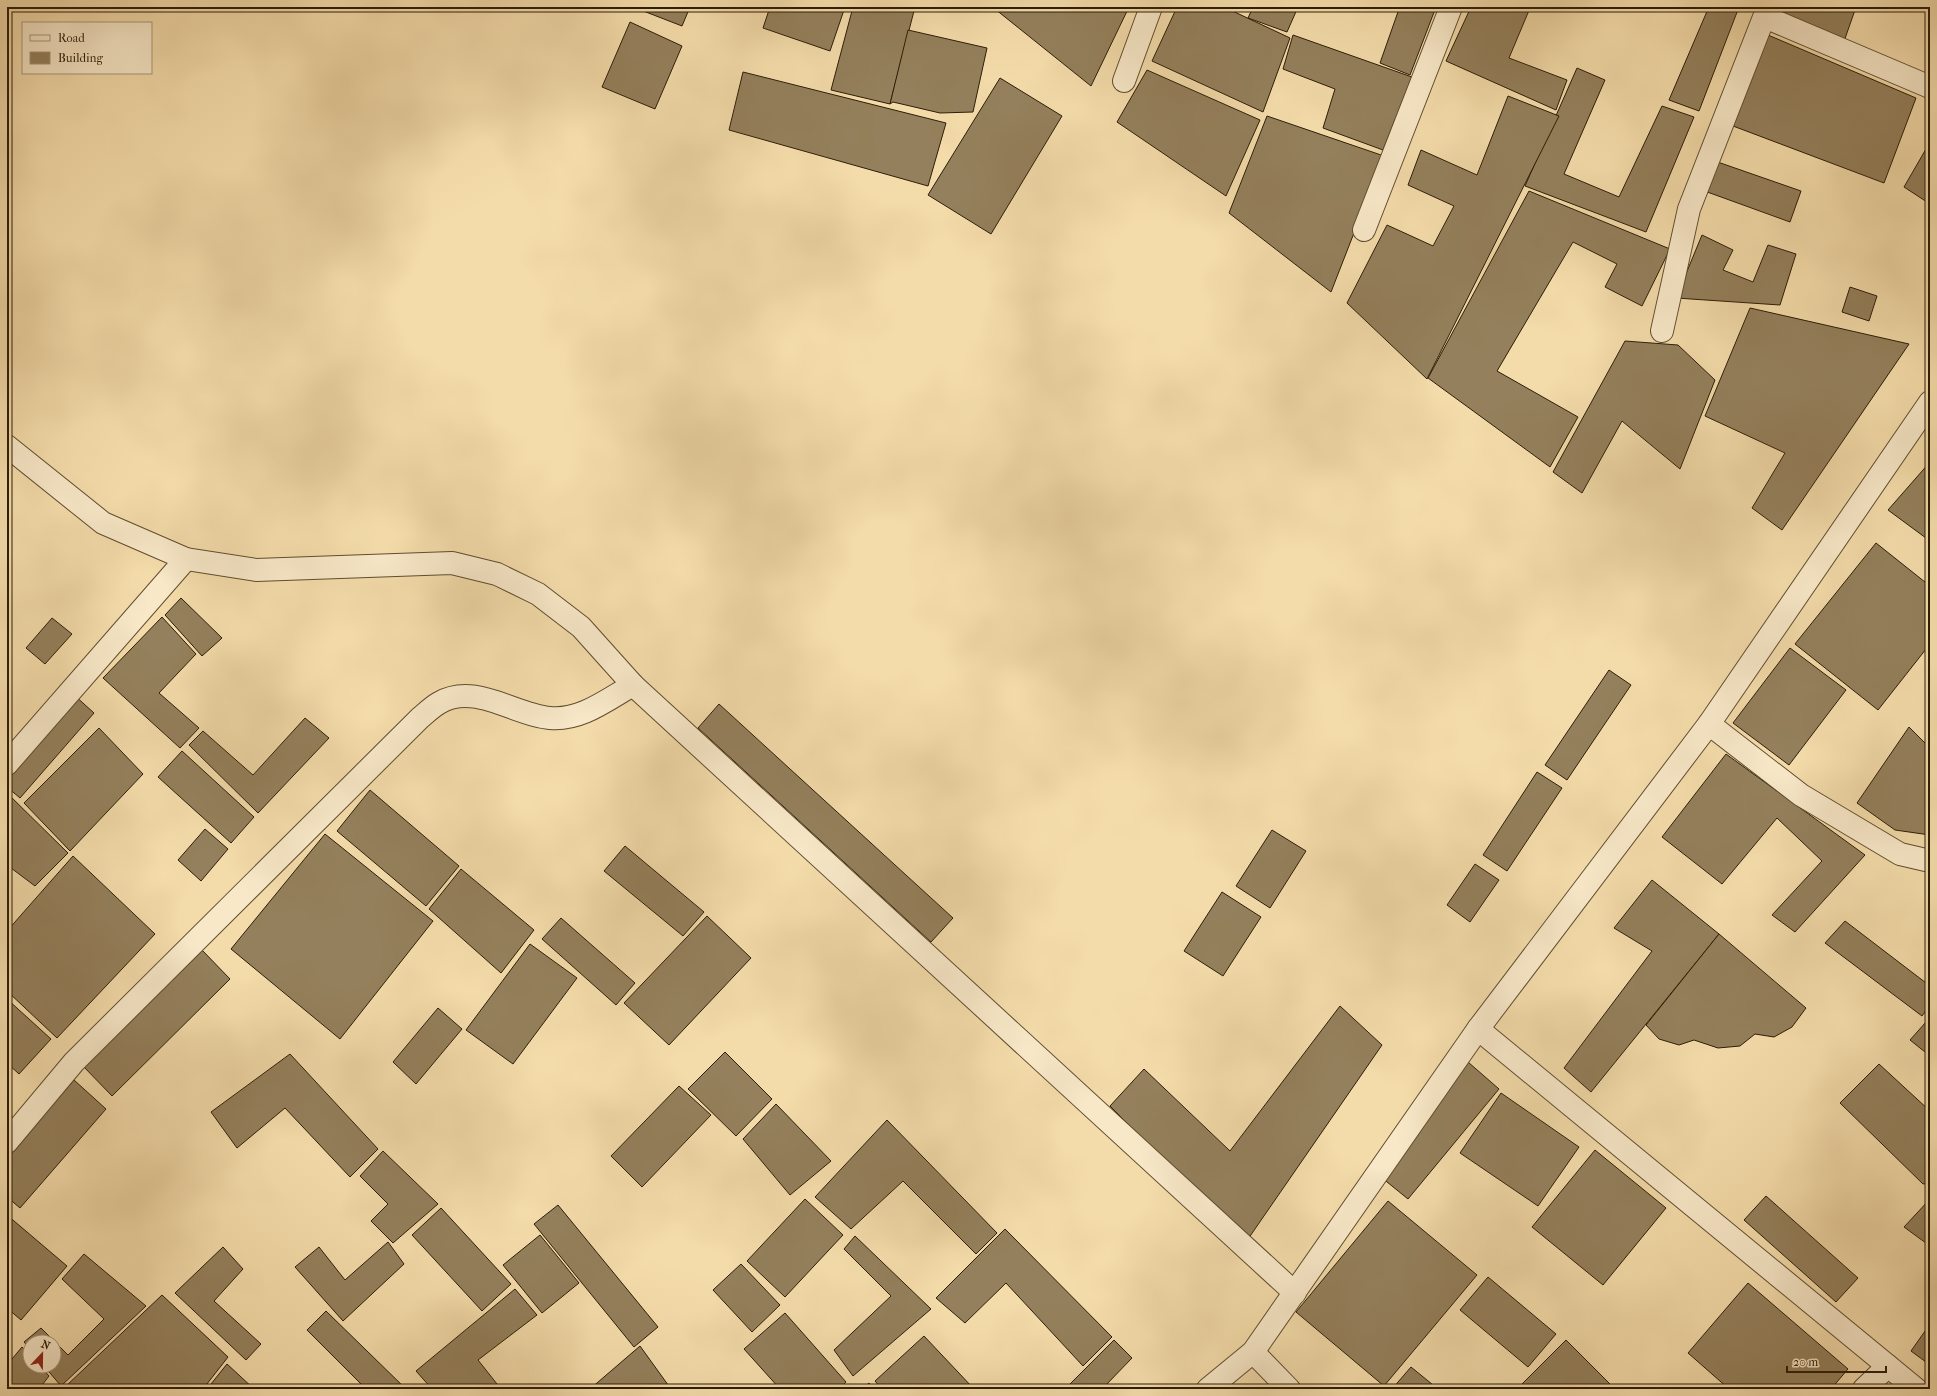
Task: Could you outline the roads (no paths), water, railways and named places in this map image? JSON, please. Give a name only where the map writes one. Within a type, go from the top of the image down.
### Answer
[{"type":"street","points":[[1124,81],[1152,7]]},
{"type":"street","points":[[1364,230],[1451,7]]},
{"type":"street","points":[[1662,331],[1690,209],[1766,12],[1930,87]]},
{"type":"street","points":[[1208,1389],[1253,1352],[1478,1029],[1709,724],[1930,402]]},
{"type":"street","points":[[7,446],[103,523],[186,559],[256,570],[452,563],[497,574],[538,594],[581,627],[634,685],[1295,1293]]},
{"type":"street","points":[[7,764],[186,559]]},
{"type":"street","points":[[7,1142],[74,1062],[420,718],[440,702],[466,695],[491,700],[522,711],[551,718],[580,715],[634,685]]},
{"type":"street","points":[[1709,724],[1801,795],[1900,854],[1930,861]]},
{"type":"street","points":[[1478,1029],[1916,1389]]},
{"type":"street","points":[[1253,1352],[1289,1389]]},
{"type":"street","points":[[1864,1389],[1888,1366]]}]
